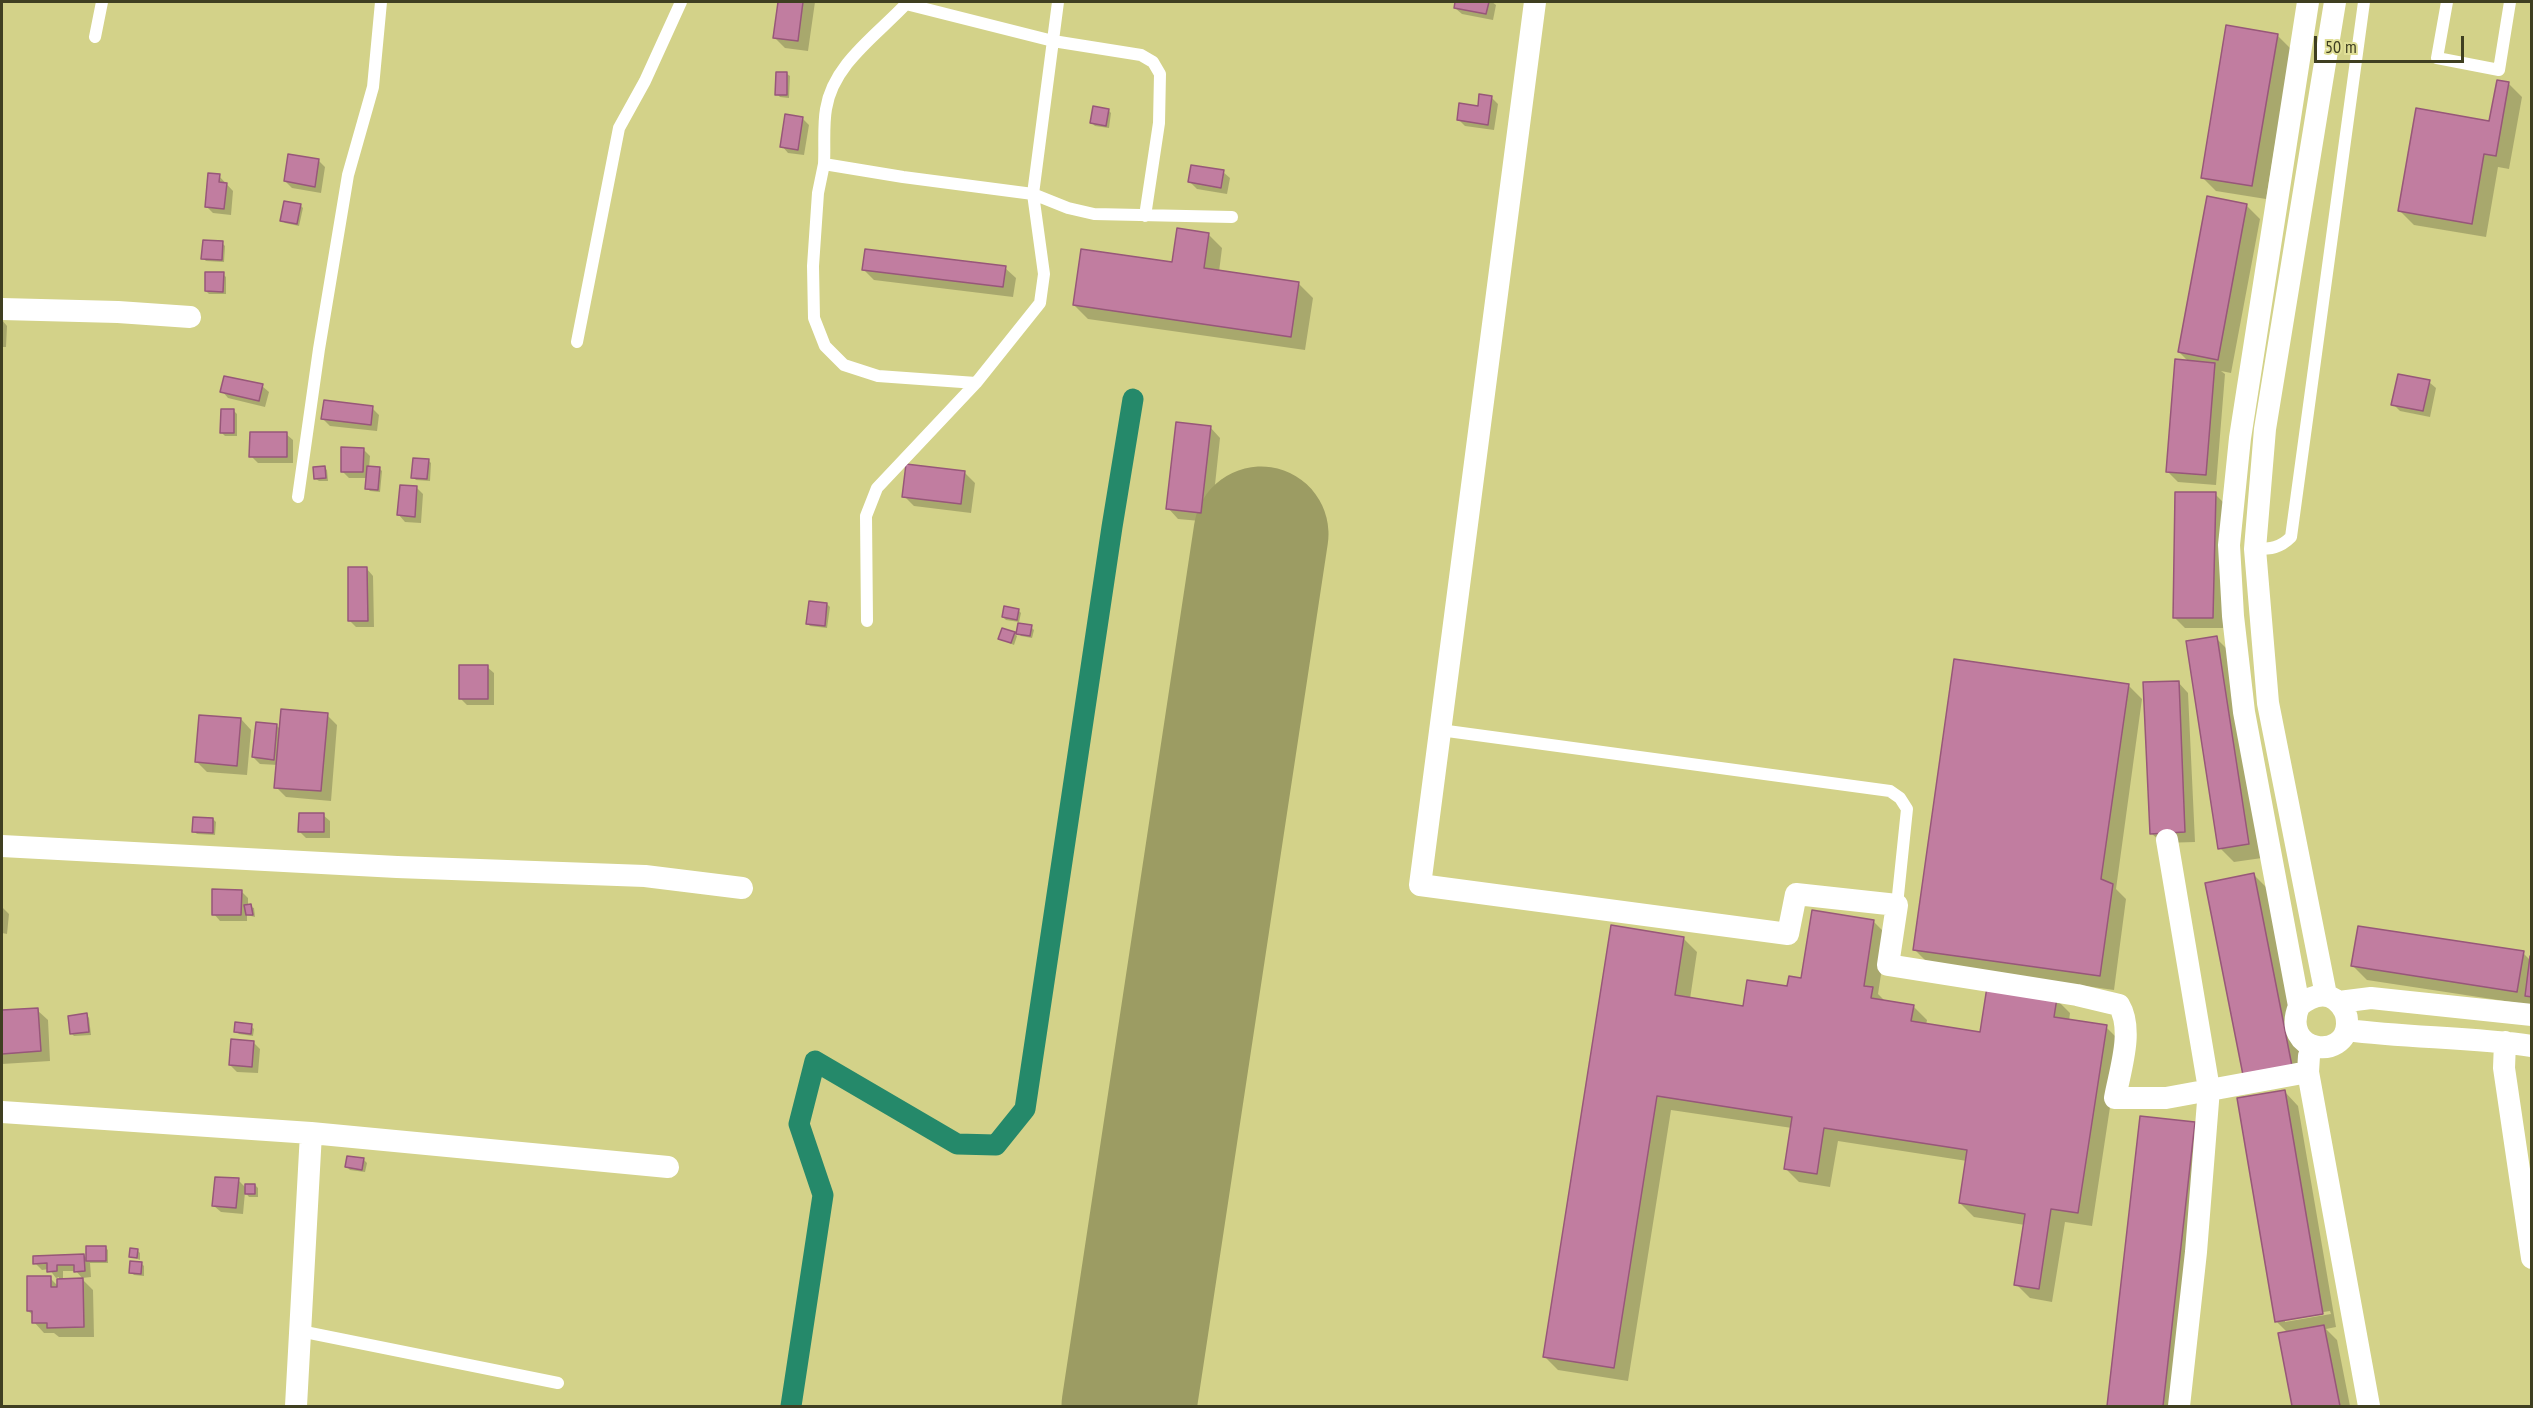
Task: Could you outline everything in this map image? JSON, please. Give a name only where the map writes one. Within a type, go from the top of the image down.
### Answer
[{"type":"street","points":[[1535,2],[1420,885],[1788,934],[1796,894],[1898,905],[1888,965],[2077,995],[2119,1005],[2126,1016],[2123,1053],[2115,1098],[2166,1098],[2308,1072]]},
{"type":"street","points":[[2299,1006],[2244,712],[2233,616],[2229,545],[2240,438],[2308,2]]},
{"type":"street","points":[[2335,2],[2265,429],[2255,549],[2268,703],[2332,999],[2347,1015],[2347,1030],[2332,1046],[2321,1048],[2310,1046],[2301,1039],[2295,1029],[2294,1017],[2299,1006],[2310,997],[2332,999],[2371,998],[2532,1015]]},
{"type":"street","points":[[2,309],[118,312],[190,317]]},
{"type":"street","points":[[2229,545],[2255,549]]},
{"type":"street","points":[[2167,840],[2209,1089],[2196,1252],[2179,1407]]},
{"type":"street","points":[[2,846],[397,867],[645,876],[742,888]]},
{"type":"street","points":[[2347,1030],[2378,1034],[2473,1038],[2532,1046]]},
{"type":"street","points":[[2505,1042],[2504,1068],[2532,1258]]},
{"type":"street","points":[[2310,1046],[2308,1072],[2369,1407]]},
{"type":"street","points":[[2,1112],[311,1133],[668,1167]]},
{"type":"street","points":[[296,1407],[311,1133]]},
{"type":"lane","points":[[95,37],[102,2]]},
{"type":"lane","points":[[298,497],[319,349],[348,175],[373,87],[381,2]]},
{"type":"lane","points":[[577,342],[619,128],[645,81],[681,2]]},
{"type":"lane","points":[[867,621],[866,516],[877,488],[976,383],[1040,303],[1044,274],[1033,194],[1058,2]]},
{"type":"lane","points":[[2255,549],[2272,549],[2283,545],[2291,537],[2364,2]]},
{"type":"lane","points":[[2447,2],[2437,58],[2499,70],[2510,2]]},
{"type":"lane","points":[[976,383],[878,375],[844,364],[825,346],[814,318],[813,276],[818,193],[824,164],[826,108],[834,84],[849,61],[903,3],[1053,40],[1141,55],[1154,62],[1160,74],[1159,123],[1145,216]]},
{"type":"lane","points":[[824,164],[1033,194],[1068,208],[1094,214],[1232,217]]},
{"type":"lane","points":[[1440,730],[1890,791],[1900,798],[1906,809],[1898,905]]},
{"type":"lane","points":[[300,1331],[558,1383]]},
{"type":"building","points":[[778,2],[803,2],[798,41],[773,38]]},
{"type":"building","points":[[1455,2],[1489,2],[1486,14],[1454,8]]},
{"type":"building","points":[[2226,25],[2278,34],[2252,186],[2201,178]]},
{"type":"building","points":[[776,72],[787,72],[787,95],[775,95]]},
{"type":"building","points":[[2497,80],[2509,82],[2496,156],[2484,154],[2472,224],[2398,211],[2416,108],[2489,121]]},
{"type":"building","points":[[1479,94],[1492,96],[1488,125],[1457,120],[1459,103],[1478,106]]},
{"type":"building","points":[[1093,106],[1109,109],[1106,126],[1090,123]]},
{"type":"building","points":[[785,114],[803,117],[798,150],[780,147]]},
{"type":"building","points":[[288,154],[319,159],[315,187],[284,181]]},
{"type":"building","points":[[1191,165],[1224,170],[1221,188],[1188,182]]},
{"type":"building","points":[[208,173],[220,174],[219,182],[227,183],[224,209],[205,207]]},
{"type":"building","points":[[2207,196],[2247,204],[2218,360],[2178,352]]},
{"type":"building","points":[[284,201],[301,204],[297,224],[280,221]]},
{"type":"building","points":[[1177,228],[1209,233],[1204,268],[1299,282],[1291,337],[1073,305],[1081,249],[1172,262]]},
{"type":"building","points":[[203,240],[223,241],[222,260],[201,259]]},
{"type":"building","points":[[865,249],[1006,266],[1003,287],[862,270]]},
{"type":"building","points":[[205,272],[224,272],[223,292],[205,291]]},
{"type":"building","points":[[2175,359],[2215,363],[2206,475],[2166,472]]},
{"type":"building","points":[[2398,374],[2430,380],[2423,411],[2391,405]]},
{"type":"building","points":[[224,376],[263,384],[259,401],[220,392]]},
{"type":"building","points":[[324,400],[373,406],[371,425],[321,419]]},
{"type":"building","points":[[221,409],[234,409],[234,433],[220,433]]},
{"type":"building","points":[[1176,422],[1211,426],[1201,513],[1166,509]]},
{"type":"building","points":[[250,432],[287,432],[287,457],[249,457]]},
{"type":"building","points":[[341,447],[364,448],[363,472],[341,472]]},
{"type":"building","points":[[413,458],[429,459],[427,479],[411,478]]},
{"type":"building","points":[[906,464],[965,471],[961,504],[902,497]]},
{"type":"building","points":[[325,466],[326,478],[314,479],[313,467]]},
{"type":"building","points":[[367,466],[380,467],[378,490],[365,489]]},
{"type":"building","points":[[400,485],[417,486],[415,517],[397,515]]},
{"type":"building","points":[[2175,492],[2216,492],[2213,618],[2173,618]]},
{"type":"building","points":[[348,567],[367,567],[368,621],[348,621]]},
{"type":"building","points":[[809,601],[827,603],[825,626],[806,624]]},
{"type":"building","points":[[1004,606],[1019,609],[1017,620],[1002,617]]},
{"type":"building","points":[[1018,623],[1032,625],[1030,636],[1016,634]]},
{"type":"building","points":[[1002,628],[1015,632],[1011,643],[998,639]]},
{"type":"building","points":[[2217,636],[2249,844],[2218,849],[2186,641]]},
{"type":"building","points":[[1954,659],[2129,684],[2101,879],[2113,884],[2100,976],[1913,950]]},
{"type":"building","points":[[459,665],[488,665],[488,699],[459,699]]},
{"type":"building","points":[[2179,681],[2185,832],[2150,834],[2143,682]]},
{"type":"building","points":[[281,709],[328,713],[321,791],[274,788]]},
{"type":"building","points":[[199,715],[241,718],[237,766],[195,762]]},
{"type":"building","points":[[256,722],[277,724],[274,760],[252,757]]},
{"type":"building","points":[[299,813],[324,813],[324,832],[298,832]]},
{"type":"building","points":[[193,817],[213,818],[213,833],[192,832]]},
{"type":"building","points":[[2254,873],[2292,1066],[2243,1075],[2205,883]]},
{"type":"building","points":[[212,889],[242,890],[241,915],[212,915]]},
{"type":"building","points":[[251,904],[253,915],[246,915],[244,905]]},
{"type":"building","points":[[1812,910],[1874,920],[1864,986],[1873,987],[1871,998],[1914,1005],[1911,1021],[1980,1032],[1987,987],[2057,998],[2054,1017],[2107,1025],[2078,1213],[2051,1209],[2039,1289],[2014,1285],[2025,1214],[1959,1203],[1967,1150],[1824,1128],[1817,1174],[1784,1169],[1792,1117],[1657,1096],[1614,1368],[1543,1357],[1611,925],[1684,937],[1675,995],[1743,1006],[1747,980],[1787,986],[1789,976],[1801,978]]},
{"type":"building","points":[[2358,926],[2524,951],[2517,992],[2351,966]]},
{"type":"building","points":[[2530,956],[2532,957],[2532,997],[2525,996]]},
{"type":"building","points":[[38,1008],[41,1051],[2,1054],[2,1010]]},
{"type":"building","points":[[87,1013],[89,1032],[70,1034],[68,1016]]},
{"type":"building","points":[[235,1022],[252,1024],[251,1034],[234,1032]]},
{"type":"building","points":[[231,1039],[254,1041],[252,1067],[229,1065]]},
{"type":"building","points":[[2285,1090],[2323,1314],[2275,1322],[2237,1098]]},
{"type":"building","points":[[2140,1116],[2195,1122],[2163,1406],[2107,1406]]},
{"type":"building","points":[[347,1156],[364,1158],[362,1170],[345,1167]]},
{"type":"building","points":[[215,1177],[239,1178],[236,1208],[212,1206]]},
{"type":"building","points":[[245,1184],[255,1184],[255,1194],[245,1194]]},
{"type":"building","points":[[86,1246],[106,1246],[106,1261],[86,1261]]},
{"type":"building","points":[[130,1248],[138,1249],[137,1258],[129,1257]]},
{"type":"building","points":[[84,1254],[85,1271],[74,1272],[74,1265],[57,1265],[57,1271],[47,1272],[47,1263],[33,1264],[33,1256]]},
{"type":"building","points":[[130,1261],[142,1262],[141,1274],[129,1273]]},
{"type":"building","points":[[27,1276],[51,1276],[51,1287],[57,1287],[57,1279],[83,1278],[84,1327],[47,1328],[47,1323],[32,1323],[32,1311],[27,1311]]},
{"type":"building","points":[[2324,1325],[2340,1406],[2292,1406],[2278,1333]]},
{"type":"waterway","points":[[791,1406],[823,1195],[799,1124],[815,1061],[957,1144],[996,1145],[1025,1109],[1133,399]]},
{"type":"runway","points":[[1129,1406],[1261,534]]}]
